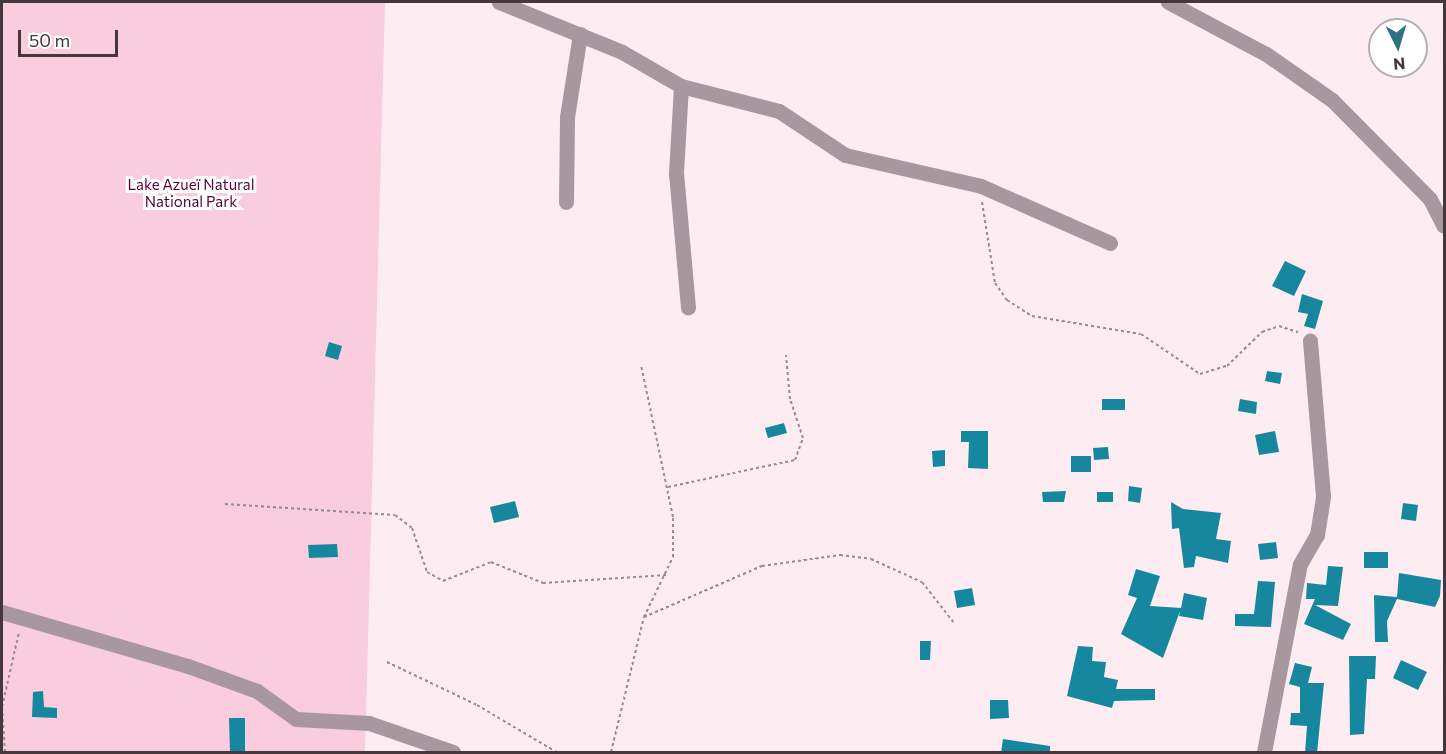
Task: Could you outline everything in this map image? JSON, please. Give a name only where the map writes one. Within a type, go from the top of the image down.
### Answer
[{"type":"street","points":[[499,2],[580,34],[681,86],[779,111],[866,163],[981,186],[1110,243]]},
{"type":"street","points":[[1168,2],[1266,54],[1332,100],[1430,199],[1444,226]]},
{"type":"street","points":[[566,202],[567,117],[580,34]]},
{"type":"street","points":[[681,86],[676,173],[688,307]]},
{"type":"street","points":[[1264,753],[1300,564],[1317,535],[1323,496],[1310,341]]},
{"type":"street","points":[[2,612],[188,666],[257,691],[296,719],[369,723],[453,753]]},
{"type":"path","points":[[981,186],[995,284],[1007,300],[1032,316],[1141,334],[1200,374],[1227,366],[1262,332],[1279,326],[1292,327],[1310,341]]},
{"type":"path","points":[[668,487],[795,460],[803,438],[790,399],[786,355]]},
{"type":"path","points":[[611,753],[644,617],[667,575],[673,557],[668,487],[641,365]]},
{"type":"path","points":[[225,504],[316,506],[395,515],[412,528],[427,572],[443,581],[491,562],[543,583],[667,575]]},
{"type":"path","points":[[644,617],[762,566],[840,555],[870,559],[921,582],[936,593],[954,623]]},
{"type":"path","points":[[5,753],[2,707],[13,643],[24,620]]},
{"type":"path","points":[[387,662],[477,705],[556,753]]},
{"type":"green space","name":"Lake Azueï Natural National Park","points":[[2,2],[385,2],[365,752],[2,752]]},
{"type":"building","points":[[1285,261],[1306,271],[1294,296],[1272,286]]},
{"type":"building","points":[[1302,294],[1323,301],[1315,329],[1304,326],[1308,314],[1298,312]]},
{"type":"building","points":[[329,342],[342,346],[338,360],[325,356]]},
{"type":"building","points":[[1267,371],[1282,373],[1280,384],[1265,381]]},
{"type":"building","points":[[1102,399],[1125,399],[1125,410],[1102,410]]},
{"type":"building","points":[[1240,399],[1257,402],[1256,414],[1238,411]]},
{"type":"building","points":[[784,423],[787,433],[768,438],[765,428]]},
{"type":"building","points":[[961,431],[988,431],[988,469],[968,468],[969,442],[961,442]]},
{"type":"building","points":[[1275,431],[1279,452],[1259,455],[1255,435]]},
{"type":"building","points":[[1108,447],[1109,459],[1094,460],[1093,448]]},
{"type":"building","points":[[945,450],[945,466],[933,467],[932,451]]},
{"type":"building","points":[[1071,456],[1091,456],[1091,472],[1071,472]]},
{"type":"building","points":[[1129,486],[1142,488],[1140,503],[1128,501]]},
{"type":"building","points":[[1066,491],[1064,502],[1043,502],[1042,492]]},
{"type":"building","points":[[1097,492],[1113,492],[1113,502],[1097,502]]},
{"type":"building","points":[[515,501],[519,517],[494,523],[490,507]]},
{"type":"building","points":[[1171,502],[1183,509],[1221,513],[1216,539],[1231,541],[1228,563],[1196,556],[1194,567],[1184,568],[1179,528],[1172,529]]},
{"type":"building","points":[[1403,503],[1418,505],[1416,521],[1401,519]]},
{"type":"building","points":[[1276,542],[1278,558],[1260,560],[1258,544]]},
{"type":"building","points":[[337,544],[338,557],[309,558],[308,545]]},
{"type":"building","points":[[1364,552],[1388,552],[1388,568],[1364,568]]},
{"type":"building","points":[[1328,566],[1343,567],[1338,606],[1315,605],[1351,624],[1343,640],[1304,624],[1315,599],[1306,599],[1307,583],[1326,585]]},
{"type":"building","points":[[1136,569],[1160,576],[1150,606],[1181,608],[1184,593],[1207,598],[1203,620],[1179,616],[1180,611],[1163,658],[1121,634],[1137,598],[1128,595]]},
{"type":"building","points":[[1399,573],[1441,580],[1440,596],[1435,607],[1397,599],[1387,621],[1388,642],[1375,642],[1374,595],[1397,597]]},
{"type":"building","points":[[1258,581],[1275,582],[1271,627],[1235,626],[1235,614],[1254,614]]},
{"type":"building","points":[[972,588],[975,605],[957,608],[954,591]]},
{"type":"building","points":[[920,641],[931,641],[930,660],[920,660]]},
{"type":"building","points":[[1078,646],[1093,647],[1092,661],[1106,662],[1104,677],[1118,680],[1116,689],[1155,689],[1155,700],[1114,701],[1112,708],[1067,696]]},
{"type":"building","points":[[1349,656],[1376,656],[1375,679],[1367,679],[1364,734],[1350,735]]},
{"type":"building","points":[[1401,660],[1427,672],[1418,690],[1393,678]]},
{"type":"building","points":[[1295,663],[1312,667],[1308,683],[1324,683],[1317,753],[1305,753],[1307,726],[1290,725],[1291,713],[1300,713],[1300,687],[1289,684]]},
{"type":"building","points":[[43,691],[44,707],[57,708],[57,718],[32,717],[33,692]]},
{"type":"building","points":[[990,700],[1008,700],[1009,718],[990,719]]},
{"type":"building","points":[[229,718],[245,718],[245,753],[230,753]]},
{"type":"building","points":[[1003,739],[1050,746],[1050,753],[1001,753]]}]
